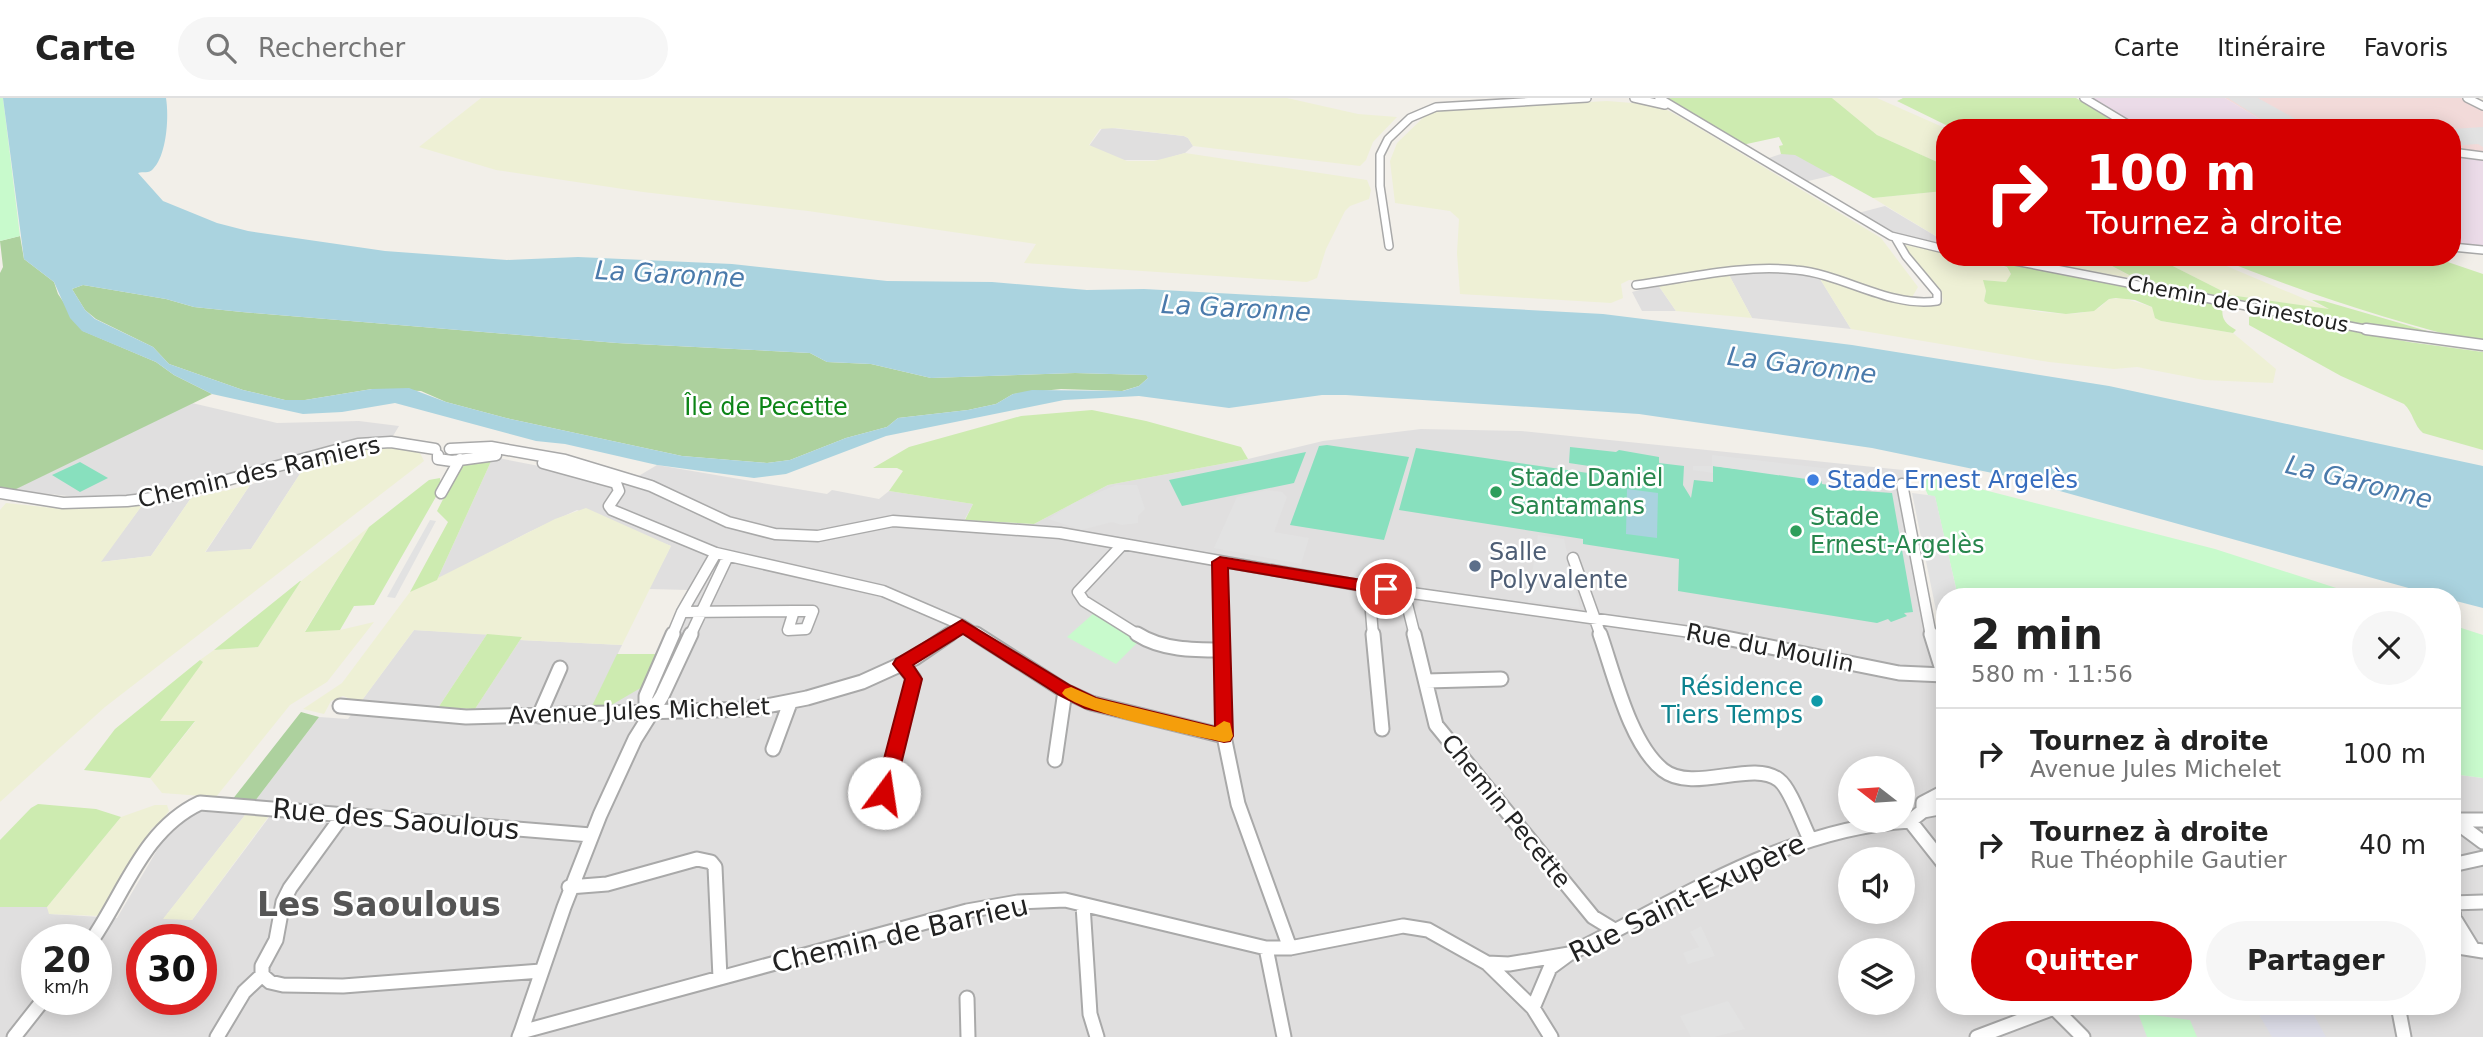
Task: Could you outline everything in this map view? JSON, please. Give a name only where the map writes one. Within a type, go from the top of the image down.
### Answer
[{"type":"street","points":[[1389,246],[1385,231],[1379,163],[1381,150],[1395,132],[1413,116],[1424,109],[1436,107],[1584,98]]},
{"type":"street","points":[[1634,98],[1674,108]]},
{"type":"street","points":[[1660,98],[1896,239],[1936,246]]},
{"type":"street","points":[[2084,98],[2119,119]]},
{"type":"street","points":[[2467,98],[2483,106]]},
{"type":"street","points":[[2461,153],[2483,156]]},
{"type":"street","points":[[1636,285],[1724,272],[1809,271],[1906,300],[1925,303],[1937,300],[1937,293],[1906,256],[1896,239]]},
{"type":"street","points":[[2461,248],[2483,250]]},
{"type":"street","name":"Chemin de Ginestous","points":[[2041,266],[2398,335],[2483,345]]},
{"type":"street","name":"Chemin des Ramiers","points":[[0,493],[69,503],[102,504],[146,500],[358,444],[391,442],[436,452],[438,459],[444,461],[475,455],[500,455],[570,469],[616,483],[619,491],[609,506],[612,510],[722,554]]},
{"type":"street","points":[[436,452],[491,447],[565,460],[651,486],[728,522],[775,534],[818,536],[893,521],[1060,533],[1369,587],[1597,619]]},
{"type":"street","points":[[441,493],[460,459]]},
{"type":"street","points":[[1902,484],[1936,634]]},
{"type":"street","points":[[1123,544],[1117,554],[1087,579],[1078,592],[1084,601],[1147,641],[1186,650],[1222,650]]},
{"type":"street","points":[[646,714],[646,696],[682,612],[722,554]]},
{"type":"street","points":[[520,1035],[569,887],[646,714],[662,696],[700,612],[722,554]]},
{"type":"street","points":[[722,554],[883,591],[962,625],[1065,691],[1091,703],[1224,736]]},
{"type":"street","points":[[1573,558],[1591,610],[1597,619],[1631,721],[1642,743],[1666,773],[1685,777],[1767,773],[1774,775],[1781,781],[1809,837]]},
{"type":"street","points":[[1220,562],[1224,736],[1238,804],[1290,948]]},
{"type":"street","points":[[1369,587],[1382,729]]},
{"type":"street","name":"Chemin Pecette","points":[[1404,592],[1436,725],[1593,917],[1616,931]]},
{"type":"street","points":[[682,612],[794,611]]},
{"type":"street","name":"Rue du Moulin","points":[[1597,619],[1780,646],[1899,673],[1936,674]]},
{"type":"street","name":"Avenue Jules Michelet","points":[[340,706],[467,717],[646,714],[732,710],[790,703],[852,685],[902,664],[938,644],[962,625]]},
{"type":"street","points":[[667,648],[684,648]]},
{"type":"street","points":[[884,793],[914,679],[902,664]]},
{"type":"street","points":[[539,716],[561,668]]},
{"type":"street","points":[[1426,681],[1501,679]]},
{"type":"street","points":[[1055,760],[1065,691]]},
{"type":"street","points":[[773,749],[790,703]]},
{"type":"street","points":[[1923,811],[1923,803],[1936,796]]},
{"type":"street","name":"Rue des Saoulous","points":[[104,924],[149,847],[167,822],[179,811],[200,803],[591,835]]},
{"type":"street","points":[[1915,817],[1923,811],[1936,809]]},
{"type":"street","points":[[218,1037],[244,992],[262,975],[262,965],[275,940],[290,888],[343,815]]},
{"type":"street","points":[[2461,820],[2483,820]]},
{"type":"street","points":[[2461,826],[2483,842]]},
{"type":"street","points":[[1915,827],[1936,854]]},
{"type":"street","name":"Rue Saint-Exupère","points":[[1534,1008],[1550,968],[1569,954],[1769,854],[1809,837],[1838,831]]},
{"type":"street","points":[[2461,863],[2483,858]]},
{"type":"street","points":[[569,887],[607,884],[696,859],[711,862],[715,867],[720,978]]},
{"type":"street","name":"Chemin de Barrieu","points":[[520,1035],[720,978],[991,906],[1050,899],[1266,948],[1290,948],[1403,926],[1418,927],[1429,930],[1487,963]]},
{"type":"street","points":[[2461,902],[2483,902]]},
{"type":"street","points":[[1083,905],[1090,1014],[1097,1037]]},
{"type":"street","points":[[2461,927],[2478,950]]},
{"type":"street","points":[[1266,948],[1281,1032]]},
{"type":"street","points":[[1487,963],[1509,964],[1569,954]]},
{"type":"street","points":[[1487,963],[1534,1008],[1551,1037]]},
{"type":"street","points":[[262,975],[270,982],[283,985],[343,986],[541,971]]},
{"type":"street","points":[[967,998],[968,1037]]},
{"type":"street","points":[[14,1037],[31,1015]]},
{"type":"street","points":[[1977,1037],[2033,1015]]},
{"type":"street","points":[[2061,1015],[2082,1037]]},
{"type":"street","points":[[2400,1015],[2404,1037]]},
{"type":"shaded area","points":[[2089,98],[2225,98],[2260,119],[2125,119]]},
{"type":"shaded area","points":[[2225,98],[2461,98],[2483,109],[2483,153],[2461,151],[2461,119],[2260,119]]},
{"type":"shaded area","points":[[2228,98],[2258,98],[2296,119],[2262,119]]},
{"type":"shaded area","points":[[1103,127],[1184,136],[1193,146],[1185,153],[1161,160],[1122,160],[1089,146]]},
{"type":"shaded area","points":[[2483,127],[2483,147],[2478,144],[2461,145],[2461,128]]},
{"type":"shaded area","points":[[1781,154],[1795,154],[1834,175],[1804,182],[1766,159]]},
{"type":"shaded area","points":[[2461,157],[2483,159],[2483,248],[2461,246]]},
{"type":"shaded area","points":[[1885,206],[1936,236],[1936,244],[1894,235],[1858,213]]},
{"type":"shaded area","points":[[1728,273],[1817,274],[1851,329],[1752,318]]},
{"type":"shaded area","points":[[1658,285],[1676,311],[1642,311],[1632,292]]},
{"type":"shaded area","points":[[192,403],[277,423],[359,421],[399,426],[393,436],[340,442],[173,492],[104,500],[13,490]]},
{"type":"shaded area","points":[[1421,429],[1521,431],[1903,470],[1936,642],[1936,1015],[2461,1015],[2461,775],[2483,778],[2483,1037],[0,1037],[0,907],[47,907],[50,914],[117,918],[163,840],[181,819],[195,811],[245,815],[164,918],[192,920],[279,804],[255,801],[319,717],[348,719],[414,630],[487,634],[438,708],[475,709],[520,640],[622,645],[592,707],[644,686],[689,590],[649,589],[671,546],[577,510],[437,580],[493,457],[627,483],[657,465],[827,494],[832,490],[879,499],[889,491],[973,504],[965,519],[1034,524],[1108,485],[1248,459],[1323,441]]},
{"type":"shaded area","points":[[1712,455],[1874,474],[1877,489],[1713,466],[1713,473],[1693,470],[1693,466],[1712,466]]},
{"type":"shaded area","points":[[309,460],[251,549],[205,553],[250,485]]},
{"type":"shaded area","points":[[1116,485],[1137,485],[1145,509],[1138,516],[1138,523],[1121,525],[1112,522],[1081,530],[1048,519],[1074,503]]},
{"type":"shaded area","points":[[1267,490],[1282,492],[1287,497],[1274,532],[1309,538],[1301,564],[1214,548],[1237,497]]},
{"type":"shaded area","points":[[1912,493],[1935,496],[1956,588],[1936,588],[1936,610]]},
{"type":"shaded area","points":[[191,498],[151,556],[100,562],[143,504]]},
{"type":"shaded area","points":[[430,520],[436,521],[395,598],[387,597]]},
{"type":"shaded area","points":[[1538,535],[1564,539],[1580,608],[1528,601]]},
{"type":"shaded area","points":[[1701,926],[1715,956],[1688,964],[1683,953],[1699,947],[1690,932]]},
{"type":"shaded area","points":[[1728,1001],[1745,1029],[1715,1037],[1691,1037],[1680,1016]]},
{"type":"shaded area","points":[[2259,1015],[2314,1015],[2326,1037],[2272,1037]]},
{"type":"green space","points":[[0,98],[3,98],[20,236],[0,241]]},
{"type":"green space","points":[[481,98],[1287,98],[1358,114],[1397,117],[1373,142],[1366,160],[1360,166],[1193,146],[1184,136],[1116,128],[1100,129],[1089,145],[1127,161],[1154,161],[1185,153],[1367,180],[1371,190],[1369,199],[1350,206],[1345,211],[1326,249],[1317,278],[1307,282],[1024,263],[1036,244],[496,170],[419,147]]},
{"type":"green space","points":[[1665,98],[1832,98],[1877,135],[1936,161],[1936,192],[1873,198],[1795,155],[1781,154],[1779,146],[1783,145],[1779,137],[1742,145]]},
{"type":"green space","points":[[1832,98],[1877,98],[1936,124],[1936,161],[1877,135]]},
{"type":"green space","points":[[1903,98],[2076,98],[2110,119],[1936,120],[1897,101]]},
{"type":"green space","points":[[1607,101],[1658,105],[1881,238],[1918,287],[1911,299],[1843,277],[1815,270],[1791,268],[1653,281],[1629,280],[1621,284],[1623,298],[1611,303],[1460,294],[1457,253],[1459,219],[1450,211],[1395,203],[1390,161],[1397,143],[1430,111]]},
{"type":"green space","points":[[1936,192],[1936,236],[1873,198]]},
{"type":"green space","points":[[20,236],[24,259],[54,282],[58,294],[83,331],[156,362],[174,375],[212,394],[10,492],[0,489],[0,273],[3,267],[0,241]]},
{"type":"green space","points":[[1904,245],[1936,251],[1936,266],[2007,268],[2011,274],[2006,282],[1984,280],[1984,301],[2066,314],[2099,308],[2109,299],[2123,298],[2152,307],[2161,321],[2233,333],[2276,369],[2273,383],[2204,380],[2137,367],[2114,369],[2049,362],[1851,329],[1817,274],[1868,289],[1936,304],[1943,302],[1942,294]]},
{"type":"green space","points":[[2004,266],[2039,267],[2223,303],[2224,319],[2236,330],[2233,333],[2161,321],[2155,318],[2152,307],[2135,300],[2116,298],[2109,299],[2094,311],[2066,314],[1988,304],[1984,301],[1986,291],[1983,280],[2006,282],[2011,274]]},
{"type":"green space","points":[[2061,266],[2112,266],[2132,277]]},
{"type":"green space","points":[[2112,266],[2173,266],[2230,295],[2329,309],[2312,300],[2324,301],[2441,335],[2395,331],[2136,281]]},
{"type":"green space","points":[[2173,266],[2226,266],[2331,310],[2230,295]]},
{"type":"green space","points":[[2239,266],[2459,266],[2483,274],[2483,344],[2416,326]]},
{"type":"green space","points":[[1728,273],[1752,318],[1676,311],[1658,285]]},
{"type":"green space","name":"Île de Pecette","points":[[83,285],[166,299],[194,307],[242,312],[617,343],[810,353],[827,362],[871,364],[931,378],[1075,373],[1147,375],[1148,378],[1139,386],[1122,391],[1061,389],[1013,394],[996,404],[968,410],[898,418],[887,427],[846,438],[790,460],[767,463],[682,456],[506,418],[446,402],[421,391],[372,389],[305,400],[285,400],[243,390],[169,364],[153,347],[96,319],[85,310],[72,289]]},
{"type":"green space","points":[[2263,314],[2409,342],[2483,352],[2483,450],[2423,433],[2404,404],[2341,376],[2249,325],[2249,317]]},
{"type":"green space","points":[[1092,410],[1146,421],[1241,447],[1248,459],[1108,485],[1034,524],[965,520],[973,504],[889,491],[903,471],[897,468],[873,468],[909,447],[1021,416]]},
{"type":"green space","points":[[1319,446],[1409,457],[1384,540],[1290,525]]},
{"type":"green space","points":[[361,447],[422,450],[420,453],[424,461],[105,707],[0,802],[0,510],[6,503],[63,509],[143,504],[101,562],[151,556],[191,498],[250,485],[205,552],[251,549],[309,460]]},
{"type":"green space","points":[[1570,447],[1616,452],[1619,450],[1659,457],[1659,463],[1684,466],[1683,485],[1691,498],[1694,480],[1713,482],[1713,466],[1821,479],[1822,484],[1850,490],[1892,493],[1913,612],[1904,613],[1907,616],[1891,622],[1888,619],[1877,623],[1678,591],[1679,559],[1583,544],[1583,539],[1399,510],[1416,448],[1588,473],[1589,466],[1569,463]]},
{"type":"green space","points":[[1306,452],[1294,483],[1182,506],[1169,480]]},
{"type":"green space","points":[[493,457],[437,580],[410,592],[448,522],[437,511],[461,464]]},
{"type":"green space","points":[[80,462],[108,478],[80,492],[52,475]]},
{"type":"green space","points":[[1918,473],[2215,549],[2336,588],[1956,588],[1935,497],[1928,495]]},
{"type":"green space","points":[[440,478],[441,488],[374,605],[354,606],[340,630],[305,632],[369,527],[429,480]]},
{"type":"green space","points":[[586,508],[671,546],[622,645],[520,640],[522,637],[414,630],[360,703],[343,696],[331,701],[324,714],[303,709],[342,683],[410,592],[555,519]]},
{"type":"green space","points":[[369,527],[305,631],[340,630],[374,622],[327,682],[290,705],[216,797],[162,793],[150,778],[195,722],[159,721],[202,662],[200,660],[214,650],[258,647],[301,581]]},
{"type":"green space","points":[[300,581],[258,647],[214,650]]},
{"type":"green space","points":[[1094,613],[1139,641],[1116,664],[1067,637]]},
{"type":"green space","points":[[2461,628],[2483,635],[2483,778],[2461,775]]},
{"type":"green space","points":[[487,634],[522,637],[475,709],[438,708]]},
{"type":"green space","points":[[617,654],[659,654],[644,686],[608,707],[591,708]]},
{"type":"green space","points":[[200,660],[203,662],[160,721],[195,721],[150,778],[84,770],[115,729]]},
{"type":"green space","points":[[301,712],[319,717],[255,801],[232,800]]},
{"type":"green space","points":[[38,804],[96,809],[121,817],[47,907],[0,907],[0,840]]},
{"type":"green space","points":[[155,805],[167,805],[169,811],[158,825],[152,828],[100,911],[101,916],[49,914],[47,907],[121,817]]},
{"type":"green space","points":[[245,815],[269,816],[192,920],[163,919]]},
{"type":"green space","points":[[2139,1015],[2190,1020],[2197,1037],[2147,1037]]},
{"type":"water","name":"La Garonne","points":[[3,98],[166,98],[167,125],[161,155],[151,171],[138,173],[163,201],[217,223],[248,231],[385,251],[507,260],[578,257],[732,264],[887,281],[992,282],[1087,290],[1144,289],[1603,314],[1852,345],[2109,386],[2483,466],[2483,608],[2461,602],[2461,588],[2409,588],[2002,475],[1872,448],[1639,414],[1346,395],[1322,395],[1229,408],[1139,396],[1064,400],[886,436],[786,474],[754,478],[657,465],[565,444],[536,441],[395,403],[342,412],[303,414],[212,394],[174,375],[156,362],[82,331],[70,318],[54,282],[24,259]],"holes":[[[83,285],[166,299],[194,307],[617,343],[810,353],[827,362],[871,364],[931,378],[1075,373],[1146,375],[1148,378],[1139,386],[1123,391],[1032,390],[1013,394],[996,404],[968,410],[898,418],[887,427],[846,438],[790,460],[767,463],[682,456],[506,418],[446,402],[409,388],[372,389],[305,400],[285,400],[243,390],[169,364],[153,347],[95,319],[85,310],[72,289]]]},
{"type":"water","points":[[1627,489],[1658,493],[1657,538],[1626,534]]},
{"type":"slow traffic","points":[[1071,693],[1091,703],[1224,736],[1224,727]]},
{"type":"place","name":"Stade Ernest Argelès","points":[[1813,480]]},
{"type":"place","name":"Stade Daniel Santamans","points":[[1496,492]]},
{"type":"place","name":"Stade Ernest-Argelès","points":[[1796,531]]},
{"type":"place","name":"Salle Polyvalente","points":[[1475,566]]},
{"type":"place","name":"Résidence Tiers Temps","points":[[1817,701]]},
{"type":"district","name":"Les Saoulous","points":[[379,904]]},
{"type":"route","points":[[884,793],[914,679],[902,664],[929,650],[962,625],[1065,691],[1091,703],[1224,736],[1220,562],[1386,589]]}]
